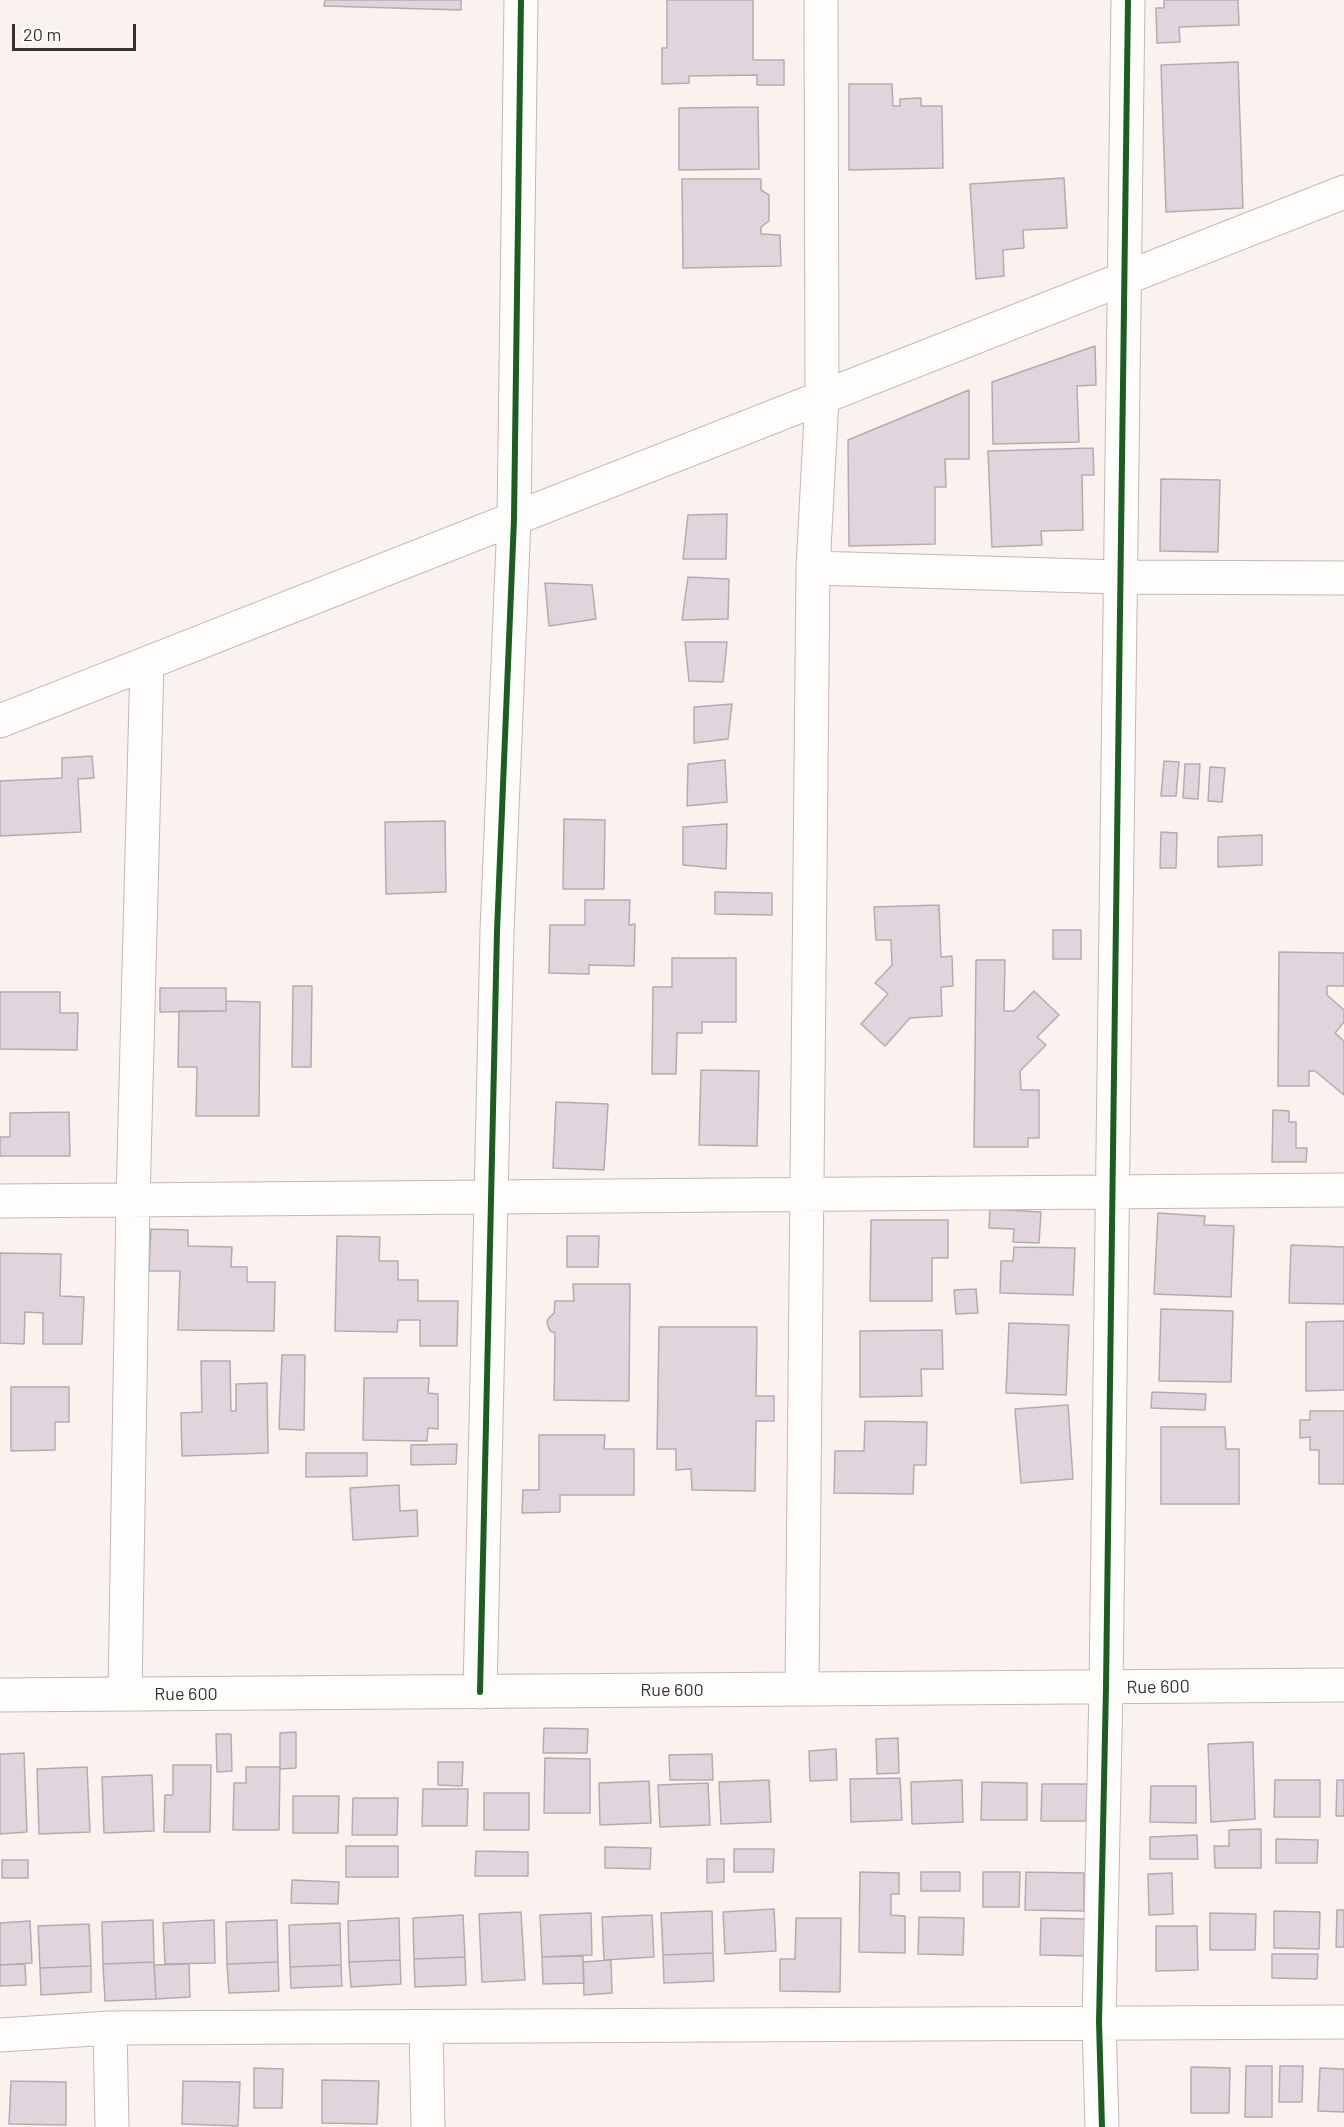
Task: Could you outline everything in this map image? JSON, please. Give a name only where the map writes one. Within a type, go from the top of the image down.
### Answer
[{"type":"street","points":[[480,1692],[497,931],[514,519],[521,0]]},
{"type":"street","points":[[802,1689],[813,568],[822,398],[821,0]]},
{"type":"street","points":[[1101,2127],[1099,2022],[1106,1687],[1128,0]]},
{"type":"street","points":[[0,721],[1344,192]]},
{"type":"street","points":[[813,568],[1120,578],[1344,578]]},
{"type":"street","points":[[125,1694],[133,1200],[147,663]]},
{"type":"street","points":[[0,1201],[1344,1190]]},
{"type":"street","name":"Rue 600","points":[[0,1695],[1344,1685]]},
{"type":"street","points":[[0,2035],[110,2028],[1344,2022]]},
{"type":"street","points":[[426,2026],[428,2127]]},
{"type":"street","points":[[110,2028],[111,2127]]},
{"type":"building","points":[[325,0],[461,0],[461,10],[324,6]]},
{"type":"building","points":[[667,0],[753,0],[753,60],[784,60],[784,85],[757,85],[757,75],[689,76],[689,83],[662,84],[662,48],[667,48]]},
{"type":"building","points":[[1164,0],[1238,0],[1239,25],[1179,27],[1180,42],[1157,43],[1156,8],[1164,8]]},
{"type":"building","points":[[1238,62],[1243,208],[1166,212],[1161,65]]},
{"type":"building","points":[[849,84],[892,84],[893,106],[900,106],[900,99],[921,98],[921,106],[942,106],[943,168],[849,170]]},
{"type":"building","points":[[758,107],[759,169],[679,170],[679,108]]},
{"type":"building","points":[[1064,178],[1067,228],[1023,230],[1024,248],[1003,250],[1004,276],[976,279],[970,184]]},
{"type":"building","points":[[682,179],[761,179],[761,190],[769,195],[769,221],[761,227],[761,234],[780,235],[781,266],[683,268]]},
{"type":"building","points":[[1095,346],[1096,385],[1077,386],[1079,442],[993,444],[992,382]]},
{"type":"building","points":[[969,390],[969,459],[945,459],[946,487],[935,487],[935,544],[849,546],[848,440]]},
{"type":"building","points":[[1093,448],[1094,475],[1082,475],[1083,530],[1041,531],[1042,545],[992,547],[988,451]]},
{"type":"building","points":[[1161,479],[1220,480],[1218,552],[1160,551]]},
{"type":"building","points":[[727,514],[726,559],[683,559],[688,515]]},
{"type":"building","points":[[688,577],[729,579],[728,619],[682,620]]},
{"type":"building","points":[[545,583],[592,585],[596,619],[549,626]]},
{"type":"building","points":[[685,642],[727,642],[723,682],[689,681]]},
{"type":"building","points":[[732,704],[728,739],[694,743],[694,707]]},
{"type":"building","points":[[92,756],[94,778],[78,779],[81,832],[0,836],[0,781],[62,778],[62,758]]},
{"type":"building","points":[[725,760],[727,802],[687,806],[688,764]]},
{"type":"building","points":[[1164,761],[1179,762],[1176,796],[1161,796]]},
{"type":"building","points":[[1185,764],[1200,764],[1198,799],[1183,798]]},
{"type":"building","points":[[1210,767],[1225,768],[1222,802],[1208,801]]},
{"type":"building","points":[[564,819],[605,820],[604,889],[563,889]]},
{"type":"building","points":[[445,821],[446,892],[386,894],[385,822]]},
{"type":"building","points":[[727,824],[726,869],[683,865],[683,827]]},
{"type":"building","points":[[1161,832],[1177,833],[1176,868],[1160,868]]},
{"type":"building","points":[[1262,835],[1262,865],[1218,867],[1218,837]]},
{"type":"building","points":[[715,892],[772,893],[772,915],[715,914]]},
{"type":"building","points":[[585,900],[630,900],[629,925],[635,924],[634,966],[589,965],[589,974],[549,973],[550,925],[585,925]]},
{"type":"building","points":[[939,905],[941,957],[952,956],[953,986],[941,987],[942,1016],[910,1018],[885,1046],[861,1024],[888,994],[875,983],[892,965],[891,940],[876,940],[874,907]]},
{"type":"building","points":[[1053,930],[1081,930],[1081,959],[1053,959]]},
{"type":"building","points":[[1279,952],[1344,953],[1344,986],[1327,986],[1327,995],[1344,1010],[1344,1022],[1335,1033],[1344,1041],[1344,1095],[1315,1071],[1309,1071],[1309,1086],[1278,1086]]},
{"type":"building","points":[[672,958],[736,958],[736,1022],[702,1022],[702,1033],[677,1033],[676,1074],[652,1074],[653,987],[672,987]]},
{"type":"building","points":[[976,960],[1005,960],[1004,1011],[1014,1011],[1034,991],[1059,1015],[1037,1037],[1046,1045],[1020,1071],[1021,1090],[1039,1090],[1039,1138],[1028,1138],[1028,1147],[974,1147]]},
{"type":"building","points":[[293,986],[312,986],[311,1067],[292,1067]]},
{"type":"building","points":[[160,988],[226,988],[226,1011],[160,1012]]},
{"type":"building","points":[[0,992],[60,992],[60,1013],[78,1013],[77,1050],[0,1049]]},
{"type":"building","points":[[226,1001],[260,1002],[259,1116],[196,1116],[197,1067],[178,1067],[179,1011],[226,1011]]},
{"type":"building","points":[[701,1070],[759,1071],[757,1146],[699,1145]]},
{"type":"building","points":[[556,1102],[608,1104],[604,1170],[553,1168]]},
{"type":"building","points":[[1273,1110],[1289,1111],[1289,1122],[1296,1122],[1296,1148],[1307,1148],[1306,1162],[1272,1162]]},
{"type":"building","points":[[69,1112],[70,1156],[0,1156],[0,1137],[10,1137],[10,1113]]},
{"type":"building","points":[[990,1209],[1041,1212],[1039,1243],[1013,1242],[1014,1229],[989,1228]]},
{"type":"building","points":[[1158,1213],[1205,1216],[1204,1225],[1234,1226],[1231,1297],[1154,1294]]},
{"type":"building","points":[[871,1220],[948,1220],[948,1258],[932,1258],[932,1301],[870,1301]]},
{"type":"building","points":[[151,1229],[188,1230],[188,1246],[232,1247],[231,1267],[247,1267],[247,1282],[275,1282],[274,1331],[178,1330],[180,1271],[149,1271]]},
{"type":"building","points":[[337,1236],[380,1237],[379,1261],[398,1261],[398,1280],[418,1280],[418,1301],[458,1301],[457,1346],[420,1346],[420,1320],[398,1320],[397,1332],[335,1331]]},
{"type":"building","points":[[567,1236],[599,1236],[598,1267],[567,1267]]},
{"type":"building","points":[[1291,1245],[1344,1247],[1344,1304],[1289,1303]]},
{"type":"building","points":[[1014,1247],[1075,1248],[1073,1295],[1000,1293],[1001,1261],[1013,1261]]},
{"type":"building","points":[[0,1253],[61,1254],[60,1296],[84,1297],[82,1344],[43,1344],[43,1313],[25,1312],[24,1344],[0,1343]]},
{"type":"building","points":[[573,1284],[630,1284],[629,1401],[554,1400],[555,1333],[550,1331],[547,1323],[554,1313],[555,1301],[574,1301]]},
{"type":"building","points":[[976,1289],[978,1313],[956,1314],[954,1290]]},
{"type":"building","points":[[1161,1309],[1233,1311],[1231,1382],[1159,1381]]},
{"type":"building","points":[[1344,1321],[1344,1390],[1306,1391],[1306,1322]]},
{"type":"building","points":[[1009,1323],[1069,1325],[1066,1395],[1006,1393]]},
{"type":"building","points":[[659,1327],[757,1327],[756,1396],[774,1396],[774,1421],[756,1421],[755,1491],[692,1490],[691,1469],[676,1470],[676,1449],[657,1449]]},
{"type":"building","points":[[942,1330],[943,1369],[921,1369],[922,1396],[860,1397],[860,1331]]},
{"type":"building","points":[[282,1355],[305,1355],[304,1430],[279,1429]]},
{"type":"building","points":[[201,1361],[230,1361],[231,1411],[236,1411],[236,1384],[267,1383],[268,1453],[182,1456],[181,1413],[202,1412]]},
{"type":"building","points":[[364,1378],[429,1378],[428,1393],[438,1394],[438,1429],[428,1428],[427,1441],[363,1440]]},
{"type":"building","points":[[11,1387],[69,1387],[69,1422],[55,1422],[55,1450],[11,1451]]},
{"type":"building","points":[[1152,1392],[1206,1394],[1205,1410],[1151,1408]]},
{"type":"building","points":[[1068,1405],[1073,1479],[1021,1483],[1015,1409]]},
{"type":"building","points":[[1310,1411],[1344,1411],[1344,1484],[1319,1484],[1319,1450],[1310,1450],[1310,1437],[1300,1438],[1300,1420],[1310,1420]]},
{"type":"building","points":[[865,1421],[927,1422],[926,1465],[914,1465],[913,1494],[834,1493],[835,1451],[864,1451]]},
{"type":"building","points":[[1161,1427],[1225,1427],[1226,1449],[1239,1449],[1239,1504],[1161,1504]]},
{"type":"building","points":[[539,1435],[605,1435],[604,1449],[634,1449],[634,1495],[560,1495],[560,1512],[522,1513],[523,1490],[539,1490]]},
{"type":"building","points":[[457,1444],[456,1464],[411,1465],[411,1445]]},
{"type":"building","points":[[306,1453],[367,1453],[367,1476],[306,1477]]},
{"type":"building","points":[[399,1485],[400,1511],[417,1510],[418,1536],[353,1540],[350,1488]]},
{"type":"building","points":[[544,1728],[588,1729],[587,1753],[543,1753]]},
{"type":"building","points":[[296,1732],[296,1768],[280,1769],[280,1733]]},
{"type":"building","points":[[216,1734],[231,1734],[232,1771],[217,1772]]},
{"type":"building","points":[[898,1738],[899,1773],[877,1774],[876,1739]]},
{"type":"building","points":[[1253,1742],[1255,1819],[1211,1822],[1208,1744]]},
{"type":"building","points":[[836,1749],[837,1780],[810,1781],[809,1751]]},
{"type":"building","points":[[24,1753],[27,1832],[0,1834],[0,1754]]},
{"type":"building","points":[[712,1754],[713,1780],[670,1780],[669,1755]]},
{"type":"building","points":[[545,1758],[590,1759],[590,1813],[544,1813]]},
{"type":"building","points":[[438,1762],[463,1762],[462,1786],[438,1785]]},
{"type":"building","points":[[173,1765],[211,1765],[210,1832],[164,1832],[165,1795],[173,1795]]},
{"type":"building","points":[[87,1767],[90,1832],[39,1834],[37,1769]]},
{"type":"building","points":[[246,1767],[280,1767],[279,1830],[233,1830],[234,1783],[246,1783]]},
{"type":"building","points":[[152,1775],[154,1831],[104,1833],[102,1777]]},
{"type":"building","points":[[900,1778],[902,1820],[851,1822],[850,1779]]},
{"type":"building","points":[[769,1780],[771,1822],[721,1824],[719,1782]]},
{"type":"building","points":[[962,1780],[963,1822],[912,1824],[911,1782]]},
{"type":"building","points":[[1275,1780],[1320,1780],[1320,1817],[1274,1817]]},
{"type":"building","points":[[1337,1780],[1344,1780],[1344,1816],[1336,1816]]},
{"type":"building","points":[[649,1781],[651,1823],[600,1825],[599,1783]]},
{"type":"building","points":[[982,1782],[1027,1783],[1027,1820],[981,1820]]},
{"type":"building","points":[[708,1783],[710,1825],[660,1827],[658,1785]]},
{"type":"building","points":[[1042,1784],[1087,1784],[1086,1821],[1041,1821]]},
{"type":"building","points":[[1151,1786],[1196,1786],[1196,1823],[1150,1822]]},
{"type":"building","points":[[423,1789],[468,1789],[467,1826],[422,1826]]},
{"type":"building","points":[[484,1793],[529,1793],[529,1830],[484,1830]]},
{"type":"building","points":[[293,1796],[339,1796],[338,1833],[293,1833]]},
{"type":"building","points":[[353,1798],[398,1798],[397,1835],[352,1835]]},
{"type":"building","points":[[1261,1829],[1261,1868],[1215,1868],[1214,1846],[1229,1846],[1229,1830]]},
{"type":"building","points":[[1197,1835],[1198,1859],[1150,1859],[1150,1837]]},
{"type":"building","points":[[1276,1839],[1318,1840],[1317,1863],[1276,1863]]},
{"type":"building","points":[[346,1846],[398,1846],[398,1877],[346,1877]]},
{"type":"building","points":[[605,1847],[651,1848],[650,1869],[605,1868]]},
{"type":"building","points":[[734,1849],[774,1849],[773,1872],[734,1872]]},
{"type":"building","points":[[476,1851],[528,1852],[528,1876],[475,1876]]},
{"type":"building","points":[[707,1859],[724,1859],[724,1882],[707,1883]]},
{"type":"building","points":[[2,1860],[28,1860],[28,1878],[2,1878]]},
{"type":"building","points":[[860,1872],[899,1873],[899,1894],[891,1894],[891,1915],[905,1916],[905,1953],[859,1952]]},
{"type":"building","points":[[921,1872],[960,1872],[960,1891],[921,1891]]},
{"type":"building","points":[[983,1872],[1020,1872],[1019,1907],[983,1907]]},
{"type":"building","points":[[1026,1872],[1084,1873],[1084,1911],[1025,1910]]},
{"type":"building","points":[[1172,1873],[1173,1914],[1149,1915],[1148,1874]]},
{"type":"building","points":[[292,1880],[339,1882],[338,1904],[291,1903]]},
{"type":"building","points":[[774,1909],[776,1951],[725,1954],[723,1912]]},
{"type":"building","points":[[1337,1910],[1344,1910],[1344,1947],[1336,1947]]},
{"type":"building","points":[[712,1911],[713,1953],[663,1955],[661,1913]]},
{"type":"building","points":[[1274,1911],[1320,1912],[1319,1949],[1274,1948]]},
{"type":"building","points":[[521,1912],[525,1980],[482,1982],[479,1914]]},
{"type":"building","points":[[591,1913],[592,1955],[542,1957],[540,1915]]},
{"type":"building","points":[[1210,1913],[1256,1914],[1255,1950],[1210,1950]]},
{"type":"building","points":[[463,1915],[465,1957],[414,1959],[413,1918]]},
{"type":"building","points":[[652,1915],[654,1957],[604,1960],[602,1917]]},
{"type":"building","points":[[919,1917],[964,1918],[963,1955],[918,1954]]},
{"type":"building","points":[[399,1918],[400,1960],[349,1962],[348,1921]]},
{"type":"building","points":[[796,1918],[841,1918],[840,1992],[780,1991],[780,1959],[795,1959]]},
{"type":"building","points":[[1041,1918],[1086,1919],[1086,1956],[1040,1955]]},
{"type":"building","points":[[153,1920],[154,1962],[103,1964],[102,1922]]},
{"type":"building","points":[[214,1920],[215,1963],[165,1964],[163,1923]]},
{"type":"building","points":[[277,1920],[278,1962],[227,1964],[226,1922]]},
{"type":"building","points":[[30,1921],[32,1963],[0,1965],[0,1923]]},
{"type":"building","points":[[340,1923],[341,1965],[290,1967],[289,1925]]},
{"type":"building","points":[[89,1924],[91,1966],[40,1968],[38,1926]]},
{"type":"building","points":[[1156,1926],[1197,1926],[1198,1970],[1156,1971]]},
{"type":"building","points":[[713,1953],[714,1981],[664,1983],[663,1955]]},
{"type":"building","points":[[1272,1954],[1318,1954],[1317,1979],[1272,1978]]},
{"type":"building","points":[[583,1956],[584,1983],[543,1984],[542,1957]]},
{"type":"building","points":[[465,1957],[466,1985],[415,1987],[414,1959]]},
{"type":"building","points":[[400,1960],[401,1984],[351,1987],[349,1962]]},
{"type":"building","points":[[611,1960],[612,1993],[584,1995],[583,1962]]},
{"type":"building","points":[[154,1962],[156,1999],[105,2001],[103,1964]]},
{"type":"building","points":[[278,1962],[279,1991],[229,1993],[227,1964]]},
{"type":"building","points":[[25,1964],[26,1985],[0,1986],[0,1965]]},
{"type":"building","points":[[189,1964],[190,1997],[156,1999],[154,1965]]},
{"type":"building","points":[[341,1965],[342,1986],[291,1988],[290,1967]]},
{"type":"building","points":[[91,1966],[91,1992],[41,1995],[40,1968]]},
{"type":"building","points":[[1246,2066],[1272,2066],[1272,2117],[1245,2117]]},
{"type":"building","points":[[1280,2066],[1303,2066],[1302,2102],[1279,2102]]},
{"type":"building","points":[[1191,2067],[1230,2068],[1229,2113],[1191,2113]]},
{"type":"building","points":[[254,2068],[283,2069],[282,2108],[254,2108]]},
{"type":"building","points":[[1320,2068],[1344,2069],[1344,2112],[1318,2111]]},
{"type":"building","points":[[322,2080],[379,2081],[377,2124],[322,2123]]},
{"type":"building","points":[[11,2081],[66,2082],[66,2125],[9,2124]]},
{"type":"building","points":[[183,2081],[240,2082],[238,2126],[182,2124]]},
{"type":"cycle path","points":[[480,1692],[497,931],[514,519],[521,0]]},
{"type":"cycle path","points":[[1102,2127],[1099,2022],[1106,1687],[1128,0]]}]
